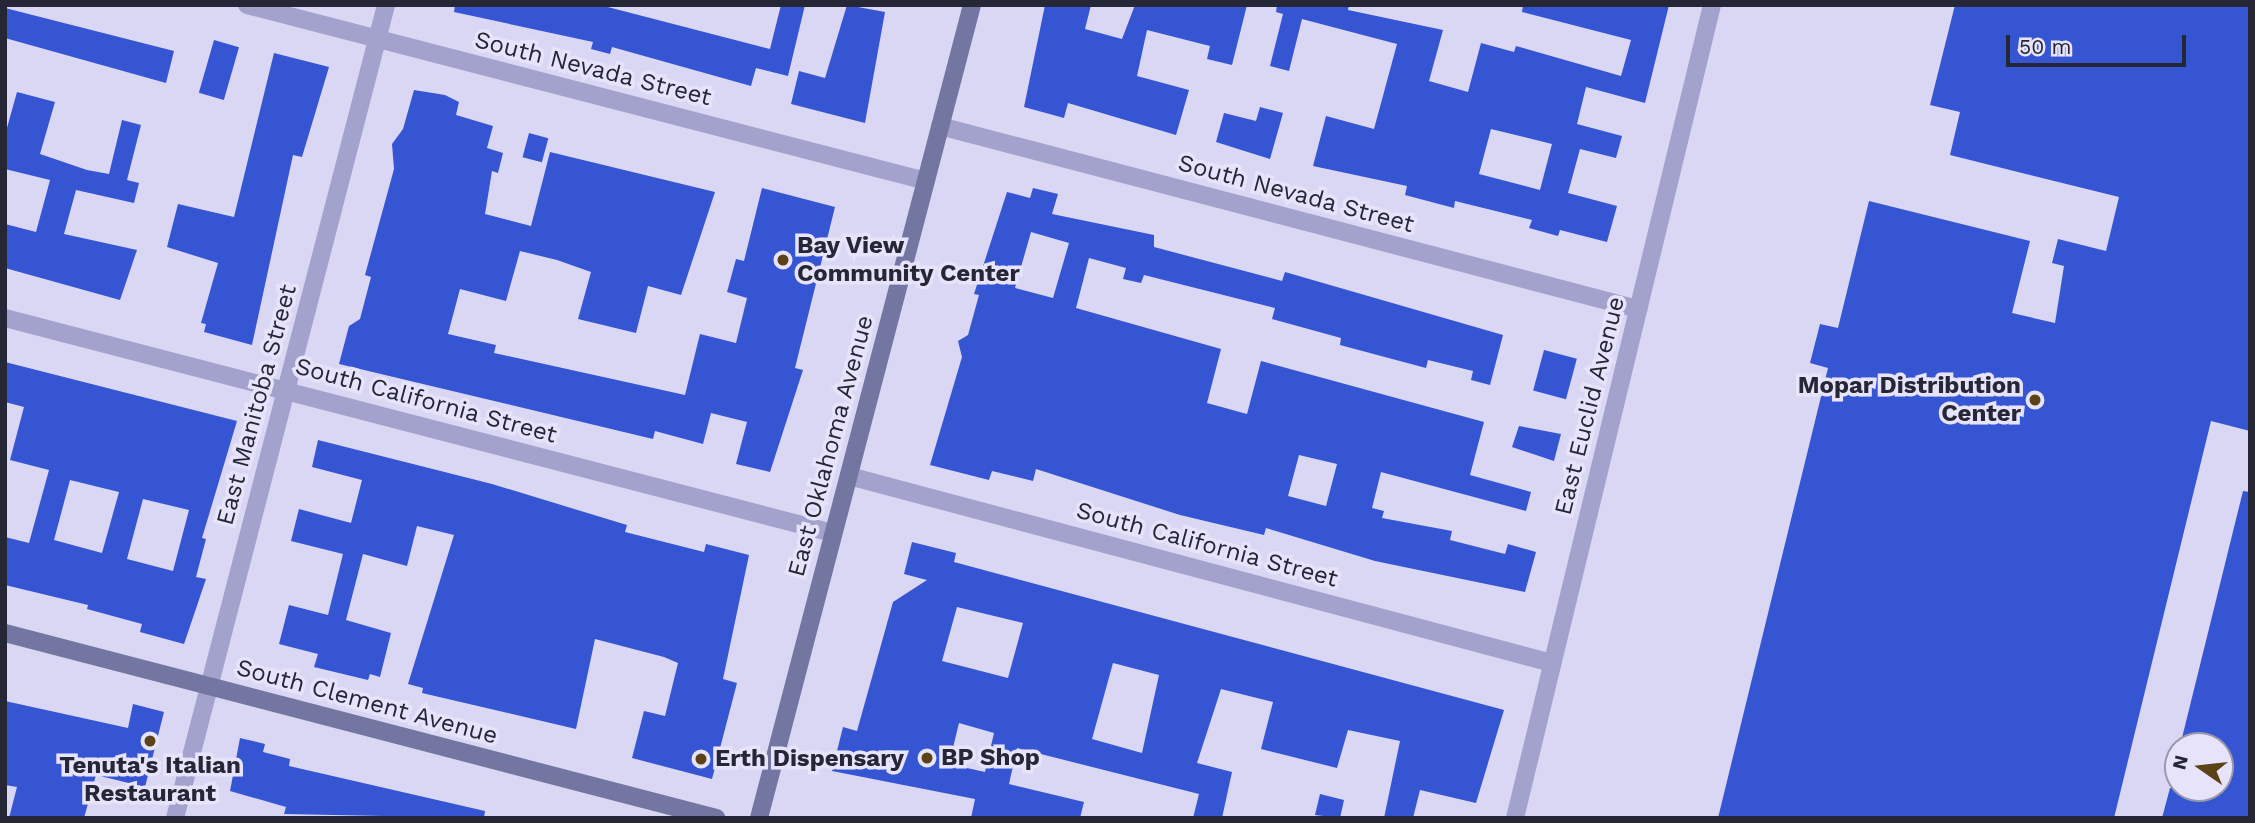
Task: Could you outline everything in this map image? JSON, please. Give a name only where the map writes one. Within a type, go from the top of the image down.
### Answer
[{"type":"main road","name":"East Oklahoma Avenue","points":[[759,818],[972,5]]},
{"type":"main road","name":"South Clement Avenue","points":[[5,633],[716,818]]},
{"type":"street","name":"South Nevada Street","points":[[247,5],[926,181]]},
{"type":"street","name":"East Manitoba Street","points":[[175,818],[386,5]]},
{"type":"street","name":"East Euclid Avenue","points":[[1515,818],[1712,5]]},
{"type":"street","name":"South Nevada Street","points":[[940,126],[1638,309]]},
{"type":"street","name":"South California Street","points":[[5,318],[834,533]]},
{"type":"street","name":"South California Street","points":[[849,476],[1552,663]]},
{"type":"building","points":[[455,5],[600,5],[770,49],[781,5],[805,5],[788,76],[756,68],[751,86],[612,47],[610,54],[591,49],[593,42],[454,12]]},
{"type":"building","points":[[847,5],[885,12],[865,123],[791,104],[799,71],[825,78]]},
{"type":"building","points":[[1045,5],[1091,5],[1085,29],[1122,39],[1135,5],[1247,5],[1232,65],[1207,59],[1210,46],[1147,30],[1137,76],[1189,90],[1176,135],[1068,103],[1064,118],[1024,107]]},
{"type":"building","points":[[1277,5],[1349,5],[1348,10],[1443,30],[1429,81],[1468,92],[1481,43],[1514,52],[1516,46],[1621,76],[1631,40],[1522,12],[1523,5],[1669,5],[1645,103],[1586,87],[1577,124],[1622,136],[1616,158],[1580,149],[1568,193],[1617,206],[1607,242],[1560,230],[1558,236],[1529,228],[1532,220],[1455,201],[1454,208],[1405,195],[1407,186],[1313,166],[1326,116],[1374,129],[1397,44],[1302,19],[1289,71],[1270,66],[1283,14],[1276,12]],"holes":[[[1491,129],[1552,144],[1540,190],[1479,174]]]},
{"type":"building","name":"Mopar Distribution Center","points":[[1955,5],[2250,5],[2250,431],[2211,421],[2114,818],[1718,818],[1828,368],[1810,363],[1820,324],[1838,328],[1869,201],[2030,241],[2012,313],[2055,323],[2064,266],[2052,263],[2058,239],[2106,251],[2119,197],[1950,155],[1960,112],[1930,105]]},
{"type":"building","points":[[5,8],[174,51],[166,83],[5,38]]},
{"type":"building","points":[[214,40],[239,47],[224,100],[199,93]]},
{"type":"building","points":[[274,53],[329,67],[302,157],[293,155],[252,345],[204,332],[206,324],[201,323],[218,263],[167,247],[178,204],[234,217]]},
{"type":"building","points":[[414,90],[445,95],[459,102],[456,115],[493,126],[487,148],[503,153],[498,173],[492,171],[485,214],[531,226],[550,152],[715,192],[681,295],[648,286],[636,333],[578,319],[591,272],[557,260],[520,251],[506,301],[460,289],[448,334],[496,345],[494,353],[685,395],[700,334],[736,343],[747,298],[727,292],[736,259],[744,261],[762,188],[835,207],[795,368],[803,370],[770,472],[736,464],[747,422],[711,413],[703,444],[655,431],[653,439],[339,364],[349,326],[360,319],[371,277],[365,275],[394,169],[392,144],[403,129]]},
{"type":"building","points":[[17,92],[55,102],[40,154],[87,170],[109,174],[122,120],[141,125],[127,180],[139,183],[134,203],[76,190],[64,234],[137,250],[120,300],[5,268],[5,224],[36,232],[50,180],[5,169],[5,135]]},
{"type":"building","points":[[1260,107],[1283,113],[1270,159],[1216,142],[1224,113],[1256,121]]},
{"type":"building","points":[[529,133],[548,138],[542,162],[523,157]]},
{"type":"building","points":[[1033,188],[1058,194],[1052,214],[1154,235],[1154,247],[1282,281],[1285,272],[1503,335],[1490,385],[1471,380],[1473,371],[1428,360],[1426,368],[1340,345],[1341,338],[1272,319],[1275,308],[1144,275],[1141,283],[1123,279],[1126,268],[1089,258],[1076,308],[1221,349],[1207,403],[1247,414],[1261,361],[1484,422],[1470,475],[1531,492],[1526,511],[1381,472],[1372,508],[1384,511],[1382,518],[1452,531],[1450,540],[1505,554],[1508,544],[1536,552],[1525,592],[1375,561],[1266,528],[1264,535],[1180,515],[1036,469],[1033,481],[992,471],[989,480],[930,465],[962,357],[958,341],[968,335],[979,295],[974,294],[1007,192],[1030,198]],"holes":[[[1031,232],[1069,243],[1053,298],[1015,288]],[[1299,455],[1337,464],[1326,506],[1288,496]]]},
{"type":"building","points":[[1544,350],[1577,359],[1566,399],[1533,391]]},
{"type":"building","points":[[5,362],[237,421],[202,538],[206,539],[196,577],[206,579],[184,644],[140,632],[142,624],[87,609],[88,605],[5,585],[5,537],[29,543],[49,470],[10,460],[24,407],[5,402]],"holes":[[[70,480],[119,492],[102,553],[54,540]],[[143,499],[189,510],[173,571],[127,559]]]},
{"type":"building","points":[[1519,426],[1561,434],[1554,461],[1512,447]]},
{"type":"building","points":[[318,440],[492,484],[627,525],[625,532],[704,552],[706,544],[749,555],[723,679],[737,683],[712,779],[632,758],[644,711],[665,716],[678,663],[664,657],[595,639],[576,729],[422,693],[423,688],[408,684],[454,535],[417,526],[407,566],[363,554],[346,620],[391,633],[380,677],[370,674],[368,680],[314,667],[318,654],[279,644],[289,605],[328,615],[343,554],[291,541],[299,509],[351,523],[362,480],[312,467]]},
{"type":"building","points":[[2243,491],[2250,492],[2250,818],[2162,818],[2166,802],[2234,802],[2234,732],[2183,732]]},
{"type":"building","points":[[912,542],[956,553],[954,562],[1504,710],[1476,803],[1420,790],[1413,818],[1384,818],[1400,741],[1348,730],[1337,768],[1261,749],[1273,702],[1221,689],[1197,763],[1232,772],[1222,818],[1193,818],[1199,794],[1017,748],[1009,784],[1084,802],[1080,818],[971,818],[975,799],[832,771],[843,727],[857,731],[893,602],[927,580],[904,574]],"holes":[[[957,607],[1023,623],[1008,678],[942,661]],[[1113,663],[1159,675],[1142,753],[1092,739]],[[959,723],[994,733],[985,772],[949,764]]]},
{"type":"building","points":[[5,701],[128,728],[133,704],[164,712],[145,787],[96,775],[84,818],[9,818],[17,787],[5,785]]},
{"type":"building","points":[[240,738],[265,744],[263,752],[290,759],[289,766],[485,811],[484,818],[284,814],[286,807],[230,791]]},
{"type":"building","points":[[1320,794],[1344,800],[1340,818],[1315,815]]},
{"type":"place","name":"Bay View Community Center","points":[[783,260]]},
{"type":"place","name":"Mopar Distribution Center","points":[[2035,400]]},
{"type":"place","name":"Tenuta's Italian Restaurant","points":[[150,741]]},
{"type":"place","name":"BP Shop","points":[[927,758]]},
{"type":"place","name":"Erth Dispensary","points":[[701,759]]}]
